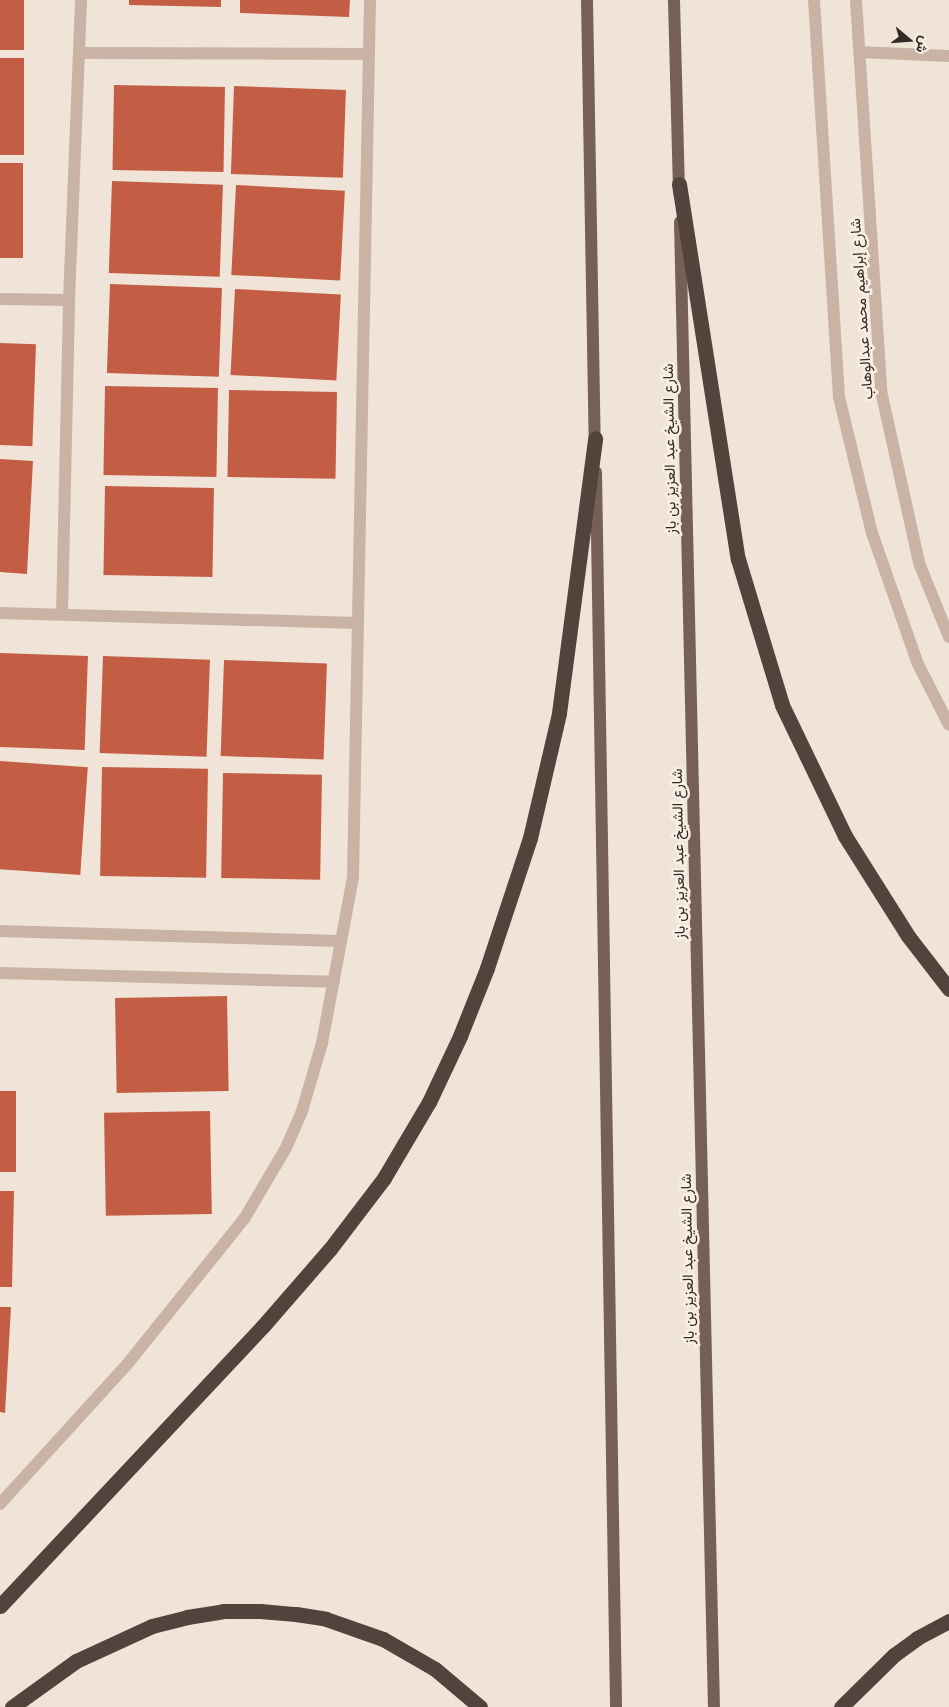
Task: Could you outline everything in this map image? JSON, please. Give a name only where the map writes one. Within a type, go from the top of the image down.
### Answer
[{"type":"highway","points":[[679,184],[738,559],[782,705],[845,836],[908,936],[949,990]]},
{"type":"highway","points":[[0,1606],[263,1326],[330,1249],[384,1178],[429,1102],[449,1061],[488,968],[530,838],[559,713],[595,438]]},
{"type":"highway","points":[[12,1707],[76,1661],[152,1626],[187,1617],[223,1611],[260,1611],[326,1620],[383,1639],[435,1669],[480,1707]]},
{"type":"highway","points":[[841,1707],[894,1655],[917,1638],[949,1620]]},
{"type":"main road","points":[[587,0],[616,1707]]},
{"type":"main road","name":"شارع الشيخ عبد العزيز بن باز","points":[[674,0],[714,1707]]},
{"type":"street","points":[[62,614],[69,300],[81,0]]},
{"type":"street","points":[[0,1504],[129,1362],[244,1219],[286,1148],[302,1111],[322,1043],[353,877],[370,0]]},
{"type":"street","points":[[814,0],[839,397],[872,532],[918,664],[949,725]]},
{"type":"street","name":"شارع إبراهيم محمد عبدالوهاب","points":[[856,0],[881,391],[919,563],[949,637]]},
{"type":"street","points":[[860,52],[949,56]]},
{"type":"street","points":[[80,53],[369,54]]},
{"type":"street","points":[[0,299],[69,300]]},
{"type":"street","points":[[0,614],[62,614],[358,623]]},
{"type":"street","points":[[0,931],[341,941]]},
{"type":"street","points":[[0,973],[334,982]]},
{"type":"building","points":[[0,0],[24,0],[24,50],[0,50]]},
{"type":"building","points":[[129,0],[221,0],[221,7],[129,5]]},
{"type":"building","points":[[240,0],[350,0],[349,17],[240,13]]},
{"type":"building","points":[[0,58],[24,58],[24,155],[0,155]]},
{"type":"building","points":[[114,85],[225,87],[223,172],[113,170]]},
{"type":"building","points":[[234,86],[346,90],[343,178],[231,174]]},
{"type":"building","points":[[0,163],[23,163],[23,258],[0,258]]},
{"type":"building","points":[[112,181],[223,185],[220,277],[109,273]]},
{"type":"building","points":[[236,185],[345,191],[340,281],[231,275]]},
{"type":"building","points":[[110,284],[222,288],[219,377],[107,373]]},
{"type":"building","points":[[235,289],[341,295],[336,380],[230,375]]},
{"type":"building","points":[[0,343],[36,344],[32,446],[0,445]]},
{"type":"building","points":[[105,386],[218,388],[216,477],[103,475]]},
{"type":"building","points":[[229,390],[337,392],[335,479],[227,477]]},
{"type":"building","points":[[0,459],[33,461],[27,574],[0,572]]},
{"type":"building","points":[[105,486],[214,488],[212,577],[103,575]]},
{"type":"building","points":[[0,653],[88,656],[85,750],[0,747]]},
{"type":"building","points":[[103,656],[210,660],[207,757],[100,753]]},
{"type":"building","points":[[224,660],[327,664],[324,760],[221,756]]},
{"type":"building","points":[[0,761],[88,767],[80,875],[0,869]]},
{"type":"building","points":[[102,767],[208,769],[206,878],[100,876]]},
{"type":"building","points":[[223,773],[322,775],[320,880],[221,878]]},
{"type":"building","points":[[227,996],[229,1091],[117,1093],[115,998]]},
{"type":"building","points":[[0,1091],[16,1091],[16,1172],[0,1172]]},
{"type":"building","points":[[210,1111],[212,1214],[106,1216],[104,1113]]},
{"type":"building","points":[[0,1191],[14,1191],[12,1287],[0,1287]]},
{"type":"building","points":[[0,1307],[11,1307],[5,1413],[0,1412]]}]
